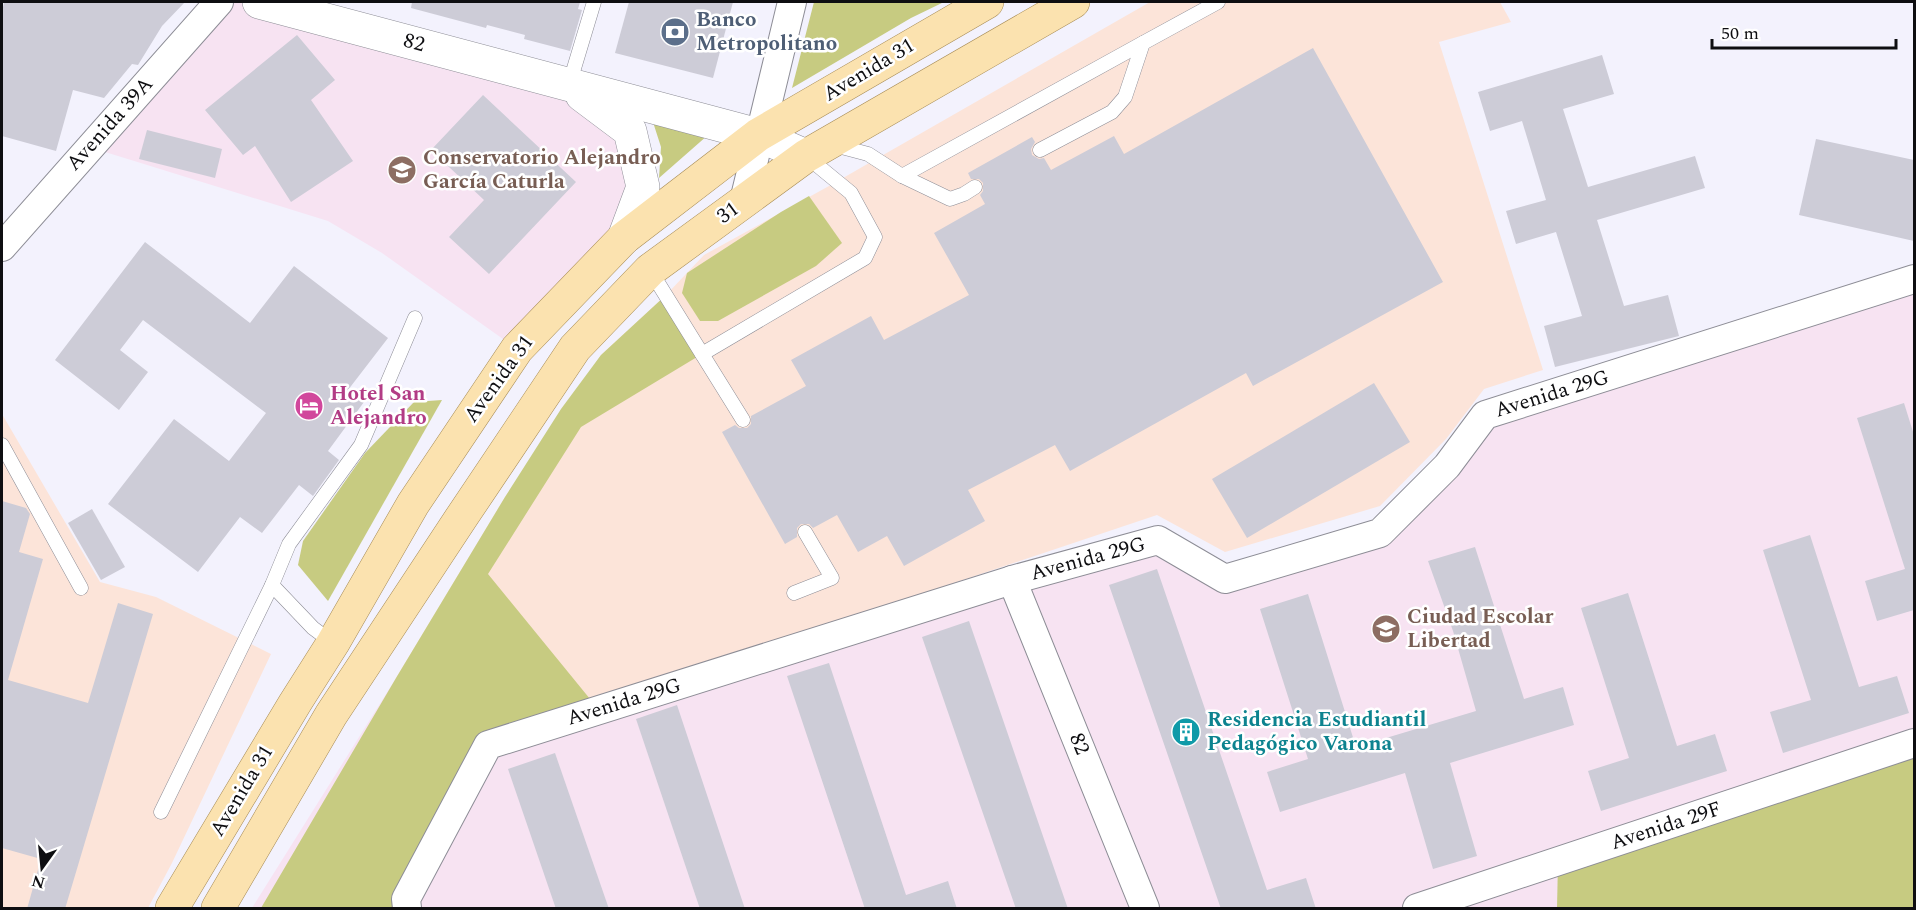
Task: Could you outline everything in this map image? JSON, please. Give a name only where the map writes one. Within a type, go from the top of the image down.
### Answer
[{"type":"main road","name":"Avenida 31","points":[[172,909],[333,643],[413,504],[517,349],[624,238],[758,135],[987,2]]},
{"type":"main road","name":"Avenida 31","points":[[816,149],[1073,2]]},
{"type":"main road","name":"31","points":[[650,270],[816,149]]},
{"type":"main road","name":"Avenida 31","points":[[218,909],[331,716],[462,515],[575,348],[650,270]]},
{"type":"street","name":"Avenida 39A","points":[[2,248],[219,2]]},
{"type":"street","name":"82","points":[[259,2],[816,149]]},
{"type":"street","points":[[744,201],[758,135],[792,2]]},
{"type":"street","name":"82","points":[[569,85],[630,131],[643,187],[624,238]]},
{"type":"street","name":"Avenida 29G","points":[[407,909],[406,899],[488,745],[1012,580],[1158,540],[1225,579],[1380,533],[1447,466],[1485,415],[1914,279]]},
{"type":"street","name":"82","points":[[1012,580],[1145,909]]},
{"type":"street","name":"Avenida 29F","points":[[1417,909],[1914,743]]},
{"type":"lane","points":[[569,85],[594,2]]},
{"type":"lane","points":[[902,176],[1218,2]]},
{"type":"lane","points":[[1040,150],[1112,112],[1125,97],[1143,43]]},
{"type":"lane","points":[[816,149],[868,154],[902,176],[950,199],[975,188]]},
{"type":"lane","points":[[702,354],[865,258],[875,237],[851,193],[816,149]]},
{"type":"lane","points":[[650,270],[743,420]]},
{"type":"lane","points":[[161,812],[272,585],[289,544],[362,445],[415,318]]},
{"type":"lane","points":[[2,445],[81,588]]},
{"type":"lane","points":[[794,593],[832,578],[806,532]]},
{"type":"lane","points":[[272,585],[313,628],[333,643]]},
{"type":"shaded area","name":"Conservatorio Alejandro García Caturla","points":[[219,2],[259,2],[569,85],[630,131],[643,187],[517,349],[382,253],[328,221],[89,147]]},
{"type":"shaded area","points":[[1150,2],[1500,2],[1511,22],[1439,42],[1543,370],[1484,389],[1446,439],[1380,506],[1225,552],[1157,515],[483,741],[396,678],[505,497],[601,355],[666,295],[704,255]]},
{"type":"shaded area","name":"Ciudad Escolar Libertad","points":[[1914,279],[1914,908],[252,908],[396,678],[488,745],[1158,540],[1225,578],[1380,533],[1485,415]]},
{"type":"shaded area","points":[[2,414],[100,582],[156,597],[271,654],[172,863],[148,908],[2,907]]},
{"type":"green space","points":[[814,2],[944,2],[911,18],[792,88]]},
{"type":"green space","points":[[652,119],[708,135],[659,178],[661,147]]},
{"type":"green space","points":[[809,196],[842,243],[816,266],[718,321],[700,321],[682,293],[687,273]]},
{"type":"green space","points":[[666,295],[702,354],[581,427],[488,574],[599,710],[488,745],[407,908],[261,908],[396,678],[561,409],[601,355]]},
{"type":"green space","points":[[442,400],[328,601],[298,565],[303,541],[365,453],[414,402]]},
{"type":"green space","points":[[1914,743],[1914,908],[1557,908],[1558,862]]},
{"type":"building","points":[[4,2],[185,2],[162,26],[138,65],[132,64],[104,98],[73,90],[56,151],[2,136],[2,12]]},
{"type":"building","points":[[412,2],[580,2],[578,9],[582,10],[570,51],[524,39],[525,35],[487,25],[486,28],[411,8]]},
{"type":"building","points":[[629,2],[733,2],[713,78],[615,53]]},
{"type":"building","points":[[297,35],[335,80],[311,100],[353,161],[291,202],[255,146],[243,155],[205,110]]},
{"type":"building","points":[[1313,48],[1443,282],[1253,386],[1246,373],[1070,471],[1055,445],[968,490],[985,521],[904,566],[887,536],[858,552],[837,515],[813,528],[809,524],[801,524],[797,528],[797,537],[785,544],[722,432],[735,425],[739,428],[747,428],[751,424],[751,416],[806,386],[791,360],[871,316],[884,340],[969,295],[934,233],[985,204],[980,195],[983,191],[983,183],[979,179],[971,179],[968,173],[1032,137],[1035,142],[1031,149],[1032,155],[1039,159],[1044,158],[1051,170],[1114,136],[1124,154]]},
{"type":"building","points":[[1602,55],[1614,94],[1563,109],[1588,187],[1695,156],[1705,188],[1597,220],[1624,306],[1668,295],[1679,336],[1555,367],[1544,326],[1582,316],[1556,232],[1516,244],[1506,211],[1546,200],[1522,121],[1490,131],[1478,92]]},
{"type":"building","points":[[483,95],[576,182],[489,274],[449,237],[484,200],[431,150]]},
{"type":"building","points":[[147,130],[222,149],[215,178],[139,159]]},
{"type":"building","points":[[1816,139],[1914,160],[1914,241],[1799,215]]},
{"type":"building","name":"Hotel San Alejandro","points":[[145,242],[250,323],[294,266],[388,338],[348,390],[364,402],[328,451],[339,460],[313,496],[299,485],[262,533],[240,517],[198,572],[108,504],[174,419],[229,461],[266,413],[143,320],[120,350],[148,372],[119,410],[55,360]]},
{"type":"building","points":[[1374,383],[1410,442],[1247,538],[1212,479]]},
{"type":"building","points":[[1904,403],[1914,435],[1914,610],[1877,621],[1865,581],[1905,569],[1857,418]]},
{"type":"building","points":[[2,501],[26,508],[30,514],[19,552],[43,559],[8,680],[88,703],[118,603],[153,614],[65,909],[27,909],[41,859],[2,848]]},
{"type":"building","points":[[92,509],[125,567],[101,580],[68,523]]},
{"type":"building","points":[[1810,535],[1859,687],[1897,676],[1909,713],[1783,753],[1770,712],[1811,700],[1763,550]]},
{"type":"building","points":[[1475,547],[1524,699],[1563,687],[1574,725],[1450,763],[1477,856],[1433,869],[1405,773],[1280,812],[1267,772],[1308,759],[1260,609],[1308,594],[1356,747],[1476,711],[1453,631],[1428,561]]},
{"type":"building","name":"Residencia Estudiantil Pedagógico Varona","points":[[1157,569],[1267,890],[1306,878],[1316,909],[1221,909],[1109,585]]},
{"type":"building","points":[[1628,593],[1677,746],[1715,734],[1727,771],[1601,811],[1588,771],[1629,758],[1581,608]]},
{"type":"building","points":[[969,621],[1068,909],[1016,909],[922,637]]},
{"type":"building","points":[[829,663],[906,895],[948,881],[957,909],[865,909],[787,676]]},
{"type":"building","points":[[677,705],[745,909],[700,909],[636,719]]},
{"type":"building","points":[[555,753],[609,909],[556,909],[508,769]]},
{"type":"place","name":"Banco Metropolitano","points":[[675,32]]},
{"type":"place","name":"Conservatorio Alejandro García Caturla","points":[[402,170]]},
{"type":"place","name":"Hotel San Alejandro","points":[[309,406]]},
{"type":"place","name":"Ciudad Escolar Libertad","points":[[1386,629]]},
{"type":"place","name":"Residencia Estudiantil Pedagógico Varona","points":[[1186,732]]}]
